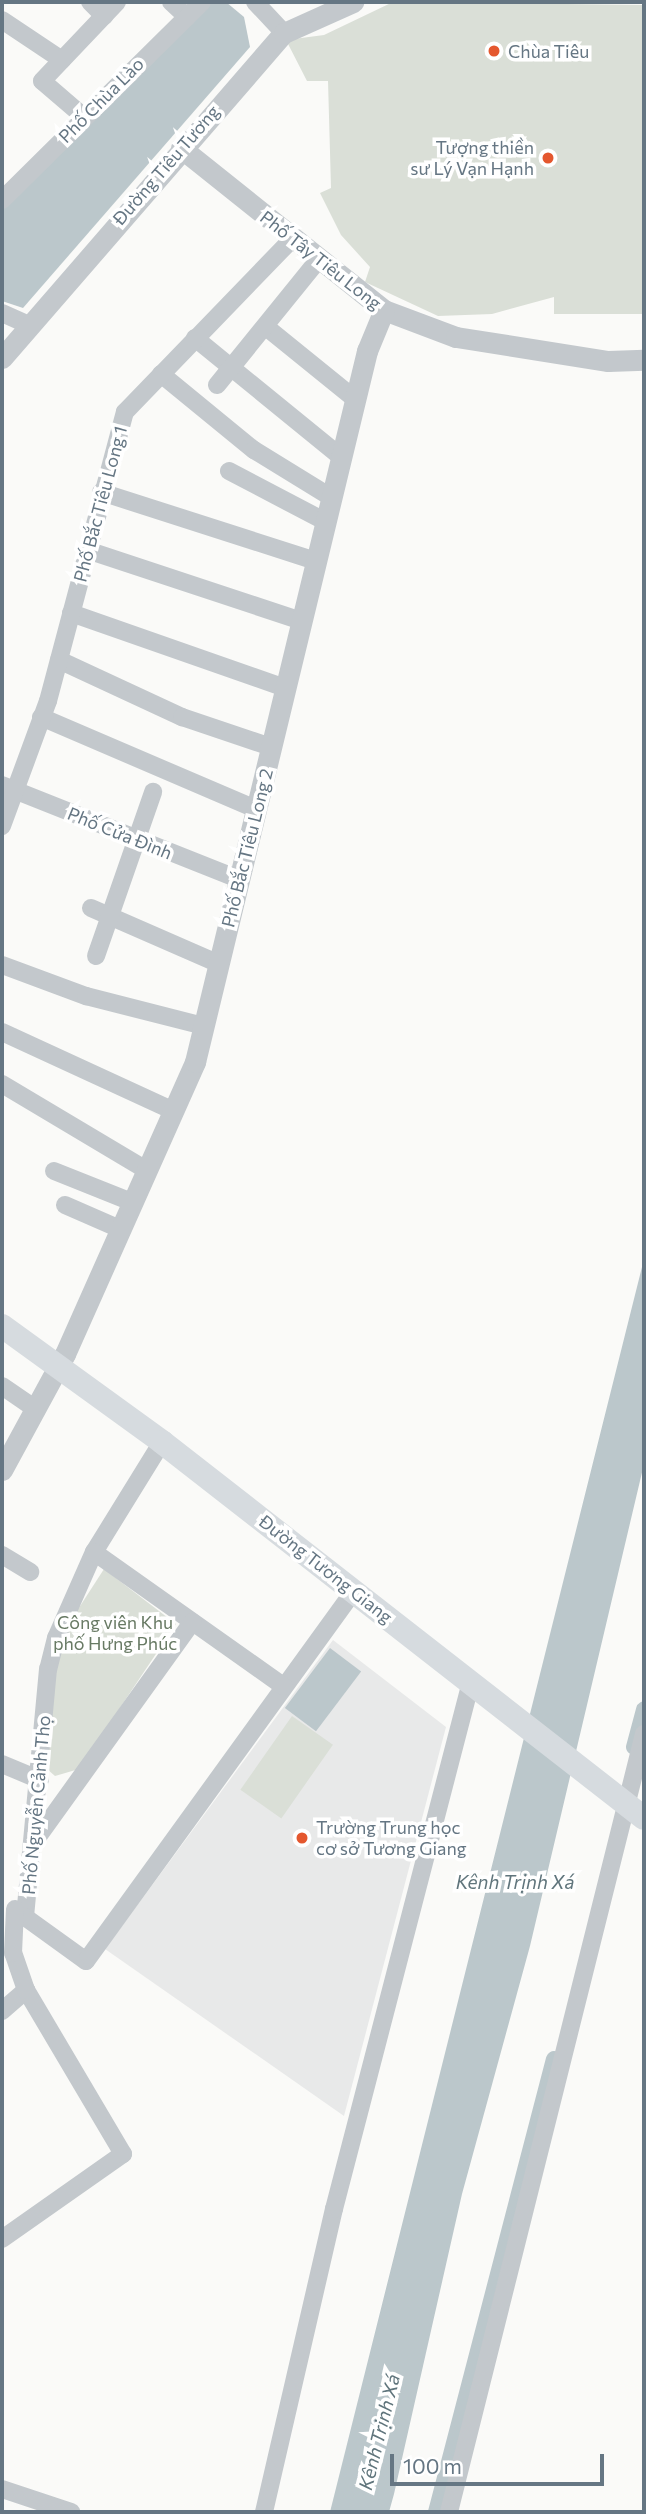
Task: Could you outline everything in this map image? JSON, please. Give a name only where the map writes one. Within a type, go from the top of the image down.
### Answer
[{"type":"main road","name":"Đường Tương Giang","points":[[2,1326],[162,1442],[635,1810]]},
{"type":"street","points":[[89,2],[104,16]]},
{"type":"street","points":[[84,117],[43,81],[117,2]]},
{"type":"street","points":[[172,2],[187,17]]},
{"type":"street","name":"Phố Chùa Lào","points":[[2,200],[202,2]]},
{"type":"street","points":[[255,2],[284,33]]},
{"type":"street","name":"Đường Tiêu Tương","points":[[2,358],[181,148],[284,33],[353,2]]},
{"type":"street","points":[[2,20],[62,60]]},
{"type":"street","name":"Phố Tây Tiêu Long","points":[[181,148],[384,310],[456,337],[608,361],[644,360]]},
{"type":"street","name":"Phố Bắc Tiêu Long 1","points":[[2,826],[7,788],[41,717],[59,660],[101,492],[125,412],[293,238]]},
{"type":"street","points":[[217,384],[319,259]]},
{"type":"street","name":"Phố Bắc Tiêu Long 2","points":[[3,1464],[37,1410],[58,1368],[174,1111],[204,1026],[355,399],[384,310]]},
{"type":"street","points":[[2,313],[29,326]]},
{"type":"street","points":[[266,327],[355,399]]},
{"type":"street","points":[[195,338],[234,365],[341,458]]},
{"type":"street","points":[[161,374],[254,450],[332,498]]},
{"type":"street","points":[[229,471],[326,522]]},
{"type":"street","points":[[101,492],[316,561]]},
{"type":"street","points":[[87,550],[302,621]]},
{"type":"street","points":[[71,613],[285,688]]},
{"type":"street","points":[[59,660],[182,717],[271,747]]},
{"type":"street","points":[[41,717],[256,809]]},
{"type":"street","name":"Phố Cửa Đình","points":[[7,788],[238,879]]},
{"type":"street","points":[[96,956],[134,840],[153,792]]},
{"type":"street","points":[[91,908],[219,964]]},
{"type":"street","points":[[2,965],[86,996],[204,1026]]},
{"type":"street","points":[[2,1032],[174,1111]]},
{"type":"street","points":[[2,1084],[146,1170]]},
{"type":"street","points":[[54,1171],[132,1202]]},
{"type":"street","points":[[65,1205],[120,1229]]},
{"type":"street","points":[[2,1385],[37,1410]]},
{"type":"street","name":"Phố Nguyễn Cảnh Thọ","points":[[162,1442],[94,1552],[48,1669],[36,1839],[14,1908],[86,1961],[354,1591]]},
{"type":"street","points":[[94,1552],[284,1686]]},
{"type":"street","points":[[2,1555],[30,1573]]},
{"type":"street","points":[[36,1839],[192,1622]]},
{"type":"street","points":[[264,2512],[337,2196],[471,1682]]},
{"type":"street","points":[[449,2512],[635,1810],[644,1734]]},
{"type":"street","points":[[2,1764],[40,1780]]},
{"type":"street","points":[[2,2239],[123,2154],[26,1990],[7,1946],[14,1908]]},
{"type":"street","points":[[2,2011],[26,1990]]},
{"type":"street","points":[[2,2489],[71,2512]]},
{"type":"shaded area","name":"Trường Trung học cơ sở Tương Giang","points":[[333,1640],[446,1727],[344,2116],[105,1949]]},
{"type":"green space","points":[[393,2],[644,5],[644,314],[554,314],[554,297],[492,314],[438,316],[365,282],[370,267],[341,235],[320,193],[331,188],[328,81],[307,81],[286,40],[324,35]]},
{"type":"green space","name":"Công viên Khu phố Hưng Phúc","points":[[104,1569],[176,1624],[79,1769],[55,1776],[47,1769],[56,1660],[73,1617]]},
{"type":"green space","points":[[292,1716],[333,1745],[281,1818],[240,1790]]},
{"type":"water","points":[[209,2],[226,2],[244,17],[250,47],[23,308],[2,301],[2,209]]},
{"type":"water","name":"Kênh Trịnh Xá","points":[[644,1259],[644,1464],[530,1946],[462,2194],[394,2494],[389,2512],[330,2512]]},
{"type":"water","points":[[330,1648],[361,1671],[316,1731],[285,1708]]},
{"type":"waterway","points":[[634,1747],[644,1709]]},
{"type":"waterway","points":[[436,2512],[554,2059]]},
{"type":"place","name":"Chùa Tiêu","points":[[494,51]]},
{"type":"place","name":"Tượng thiền sư Lý Vạn Hạnh","points":[[548,158]]},
{"type":"place","name":"Trường Trung học cơ sở Tương Giang","points":[[302,1838]]}]
